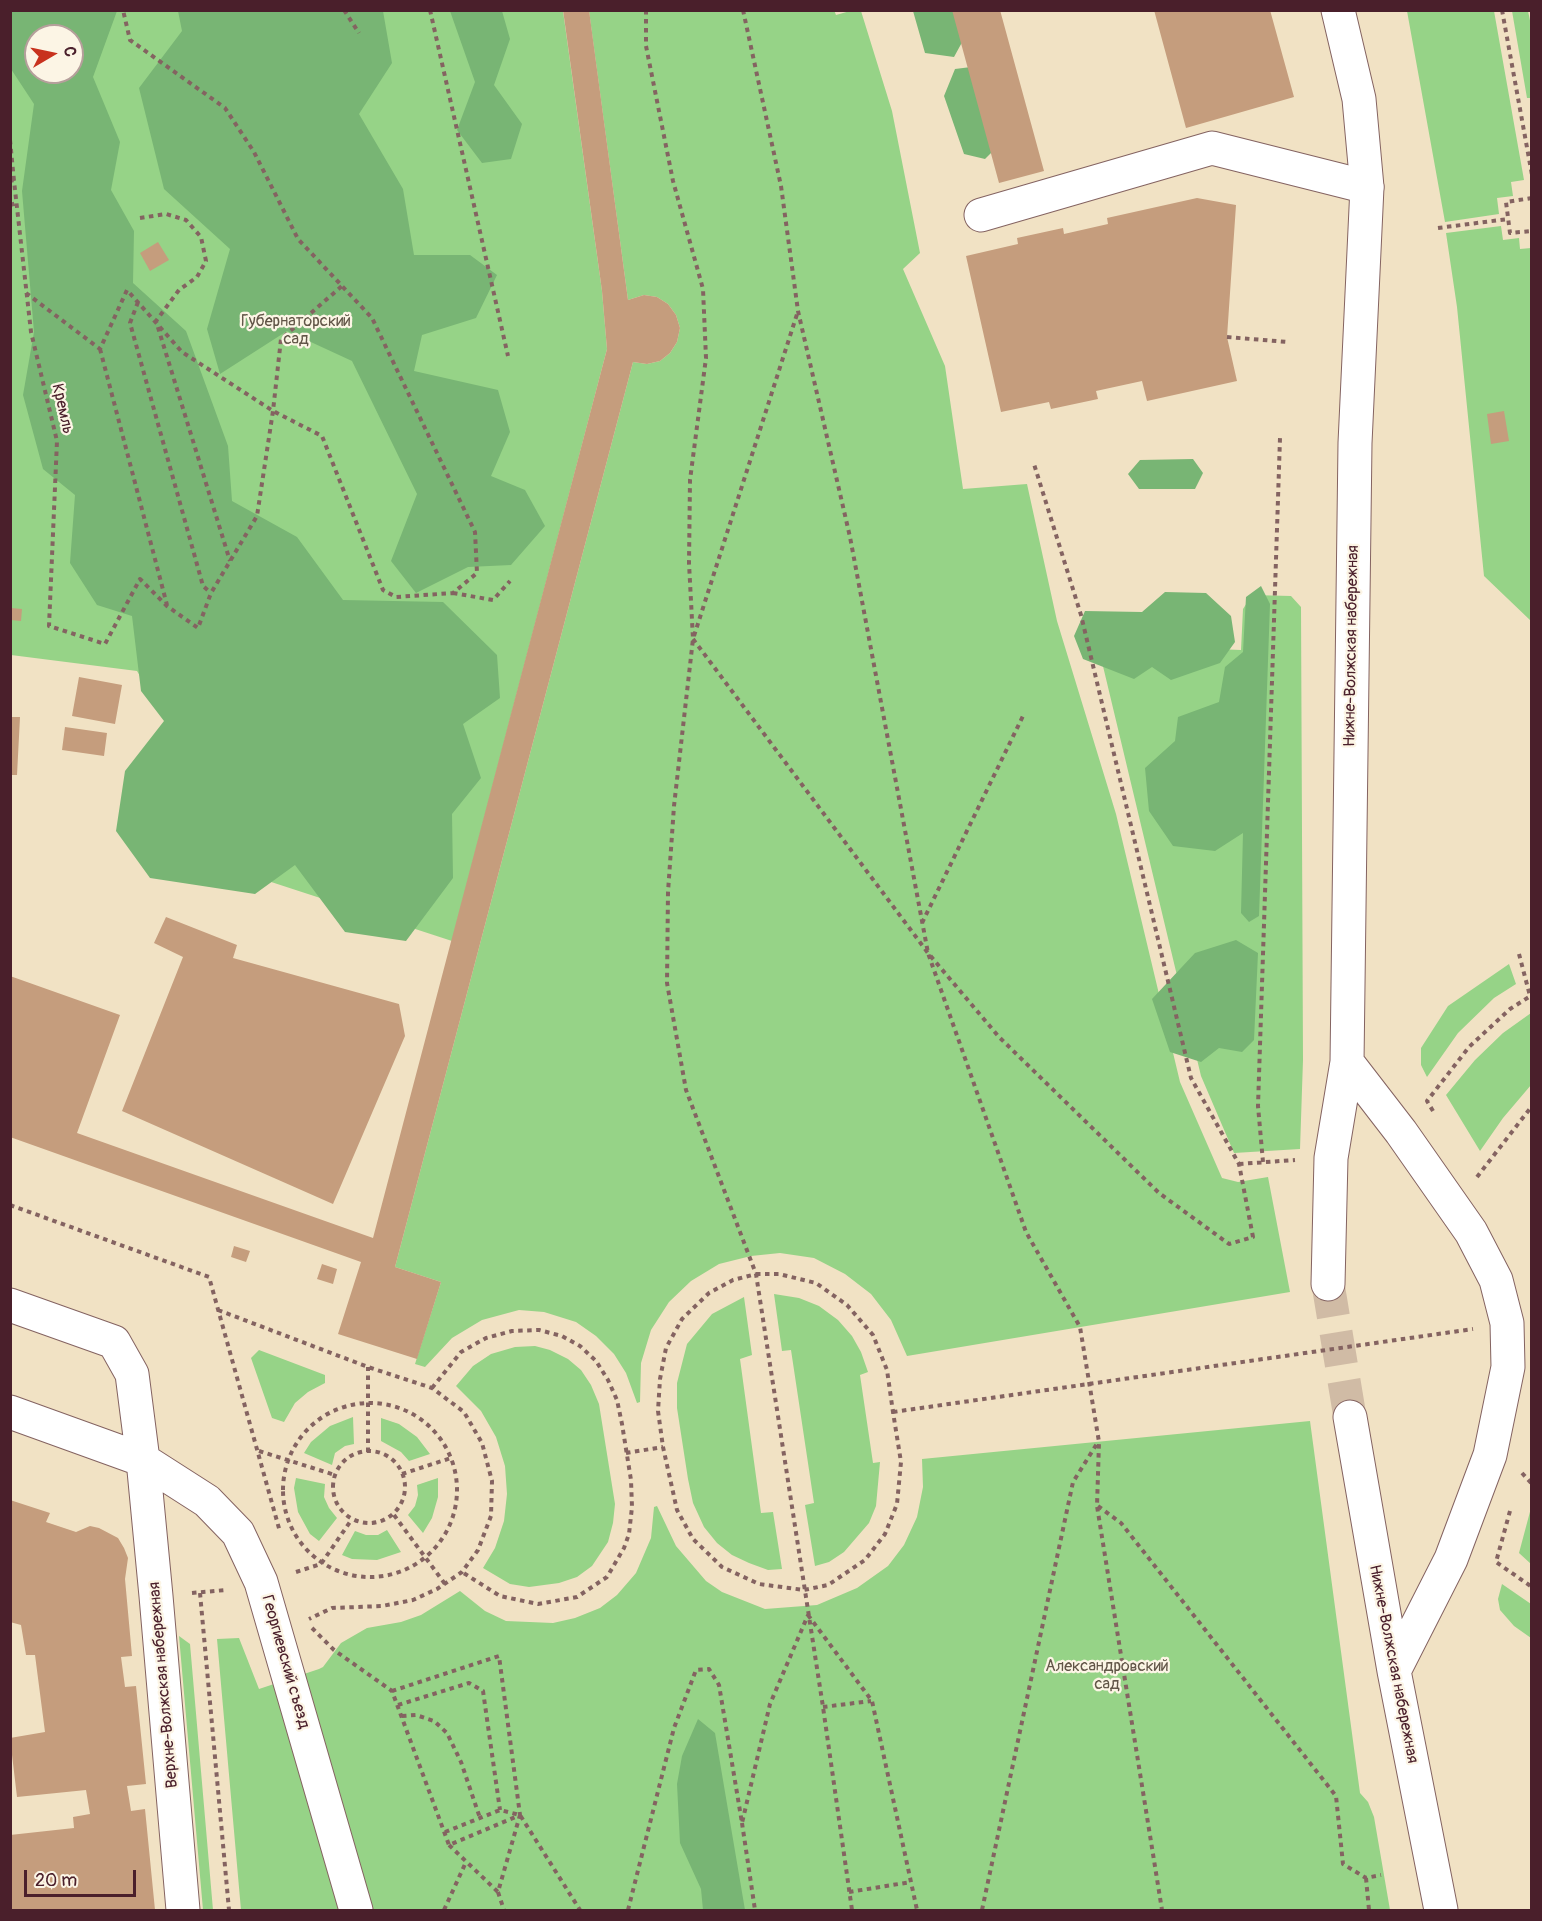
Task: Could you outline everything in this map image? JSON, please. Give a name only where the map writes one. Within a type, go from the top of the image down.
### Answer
[{"type":"main road","name":"Нижне-Волжская набережная","points":[[1328,1284],[1331,1158],[1347,1062],[1355,443],[1367,187],[1359,99],[1338,10]]},
{"type":"main road","points":[[981,215],[1212,148],[1367,187]]},
{"type":"main road","points":[[1347,1062],[1401,1132],[1471,1232],[1496,1280],[1507,1323],[1508,1367],[1490,1455],[1451,1559],[1394,1671]]},
{"type":"main road","name":"Верхне-Волжская набережная","points":[[10,1305],[114,1342],[132,1374],[143,1460],[183,1911]]},
{"type":"main road","name":"Георгиевский съезд","points":[[10,1413],[143,1460],[207,1501],[238,1533],[261,1582],[356,1911]]},
{"type":"main road","name":"Нижне-Волжская набережная","points":[[1350,1417],[1394,1671],[1442,1911]]},
{"type":"path","points":[[123,10],[130,40],[225,108],[254,152],[298,239],[372,318],[475,532],[477,573],[453,593]]},
{"type":"path","points":[[344,10],[359,33]]},
{"type":"path","points":[[430,10],[508,356]]},
{"type":"path","points":[[646,10],[646,46],[673,181],[703,289],[706,358],[690,480],[689,563],[693,639],[674,806],[668,892],[667,983],[686,1090],[756,1274],[852,1911]]},
{"type":"path","points":[[743,10],[781,186],[798,311],[850,537],[928,953],[1026,1232],[1080,1327],[1098,1442],[1097,1506],[1162,1911]]},
{"type":"path","points":[[1502,10],[1532,176]]},
{"type":"path","name":"Кремль","points":[[10,140],[12,180],[31,332],[57,441],[49,626],[105,644],[140,579],[167,606]]},
{"type":"path","points":[[1532,198],[1506,202],[1510,233],[1532,231]]},
{"type":"path","points":[[10,205],[16,204]]},
{"type":"path","points":[[140,218],[166,214],[186,220],[201,237],[206,261],[197,278],[179,290],[156,321]]},
{"type":"path","points":[[1438,228],[1508,219]]},
{"type":"path","points":[[26,293],[100,349],[167,606],[198,628],[212,593],[257,516],[281,339],[342,286]]},
{"type":"path","points":[[100,349],[127,290],[182,352],[273,411],[322,436],[383,590],[396,597],[453,593],[493,600],[510,581]]},
{"type":"path","points":[[138,302],[130,323],[203,586],[212,593]]},
{"type":"path","points":[[693,639],[798,311]]},
{"type":"path","points":[[156,321],[230,562]]},
{"type":"path","points":[[1227,337],[1287,342]]},
{"type":"path","points":[[1263,1162],[1258,1106],[1280,438]]},
{"type":"path","points":[[693,639],[928,953],[999,1037],[1159,1193],[1229,1244],[1253,1237],[1239,1164],[1191,1078],[1081,615],[1034,464]]},
{"type":"path","points":[[922,923],[1023,716]]},
{"type":"path","points":[[1439,1120],[1427,1101],[1469,1047],[1510,1009],[1531,996],[1519,954]]},
{"type":"path","points":[[1470,1169],[1476,1179],[1532,1106]]},
{"type":"path","points":[[1239,1164],[1331,1158]]},
{"type":"path","points":[[10,1205],[209,1277],[282,1540]]},
{"type":"path","points":[[756,1274],[779,1274],[816,1283],[847,1305],[873,1335],[887,1370],[893,1412],[901,1462],[897,1504],[885,1534],[865,1560],[828,1585],[804,1590],[759,1584],[722,1567],[693,1539],[677,1510],[658,1412],[660,1379],[666,1348],[682,1319],[709,1293],[733,1280],[756,1274]]},
{"type":"path","points":[[218,1310],[368,1367],[432,1388],[464,1412],[482,1443],[492,1481],[491,1516],[478,1550],[462,1572],[445,1584],[413,1600],[382,1606],[332,1608],[306,1620]]},
{"type":"path","points":[[893,1412],[1474,1329]]},
{"type":"path","points":[[432,1388],[461,1352],[486,1338],[512,1331],[539,1330],[562,1336],[580,1346],[596,1361],[608,1380],[619,1408],[632,1507],[629,1534],[617,1563],[607,1577],[577,1597],[538,1604],[500,1596],[462,1572]]},
{"type":"path","points":[[368,1367],[368,1452]]},
{"type":"path","points":[[368,1403],[390,1405],[412,1412],[435,1430],[451,1458],[456,1479],[456,1508],[450,1530],[425,1560],[408,1570],[385,1576],[363,1578],[343,1574],[321,1564],[297,1538],[287,1509],[284,1484],[288,1460],[305,1427],[319,1416],[338,1407],[368,1403]]},
{"type":"path","points":[[982,1911],[1073,1482],[1098,1442]]},
{"type":"path","points":[[626,1453],[663,1447]]},
{"type":"path","points":[[258,1451],[335,1475]]},
{"type":"path","points":[[360,1452],[385,1454],[395,1462],[402,1473],[405,1485],[404,1498],[394,1515],[378,1522],[364,1523],[352,1519],[342,1511],[336,1500],[333,1488],[335,1475],[348,1458],[360,1452]]},
{"type":"path","points":[[402,1473],[451,1458]]},
{"type":"path","points":[[1518,1484],[1524,1466]]},
{"type":"path","points":[[1522,1473],[1532,1484]]},
{"type":"path","points":[[1097,1506],[1121,1523],[1336,1796],[1343,1864],[1366,1878],[1381,1875]]},
{"type":"path","points":[[1512,1506],[1496,1562],[1532,1587]]},
{"type":"path","points":[[394,1515],[425,1560],[445,1584]]},
{"type":"path","points":[[291,1574],[321,1564],[352,1519]]},
{"type":"path","points":[[184,1594],[219,1591]]},
{"type":"path","points":[[200,1593],[229,1911]]},
{"type":"path","points":[[303,1611],[308,1630]]},
{"type":"path","points":[[808,1614],[872,1701],[917,1911]]},
{"type":"path","points":[[742,1823],[770,1704],[808,1614]]},
{"type":"path","points":[[306,1620],[334,1650],[392,1690],[449,1845],[498,1892],[504,1911]]},
{"type":"path","points":[[392,1690],[499,1656],[520,1815],[498,1892]]},
{"type":"path","points":[[628,1911],[674,1728],[696,1670],[709,1668],[719,1685],[755,1911]]},
{"type":"path","points":[[398,1705],[469,1683],[483,1691],[500,1810]]},
{"type":"path","points":[[823,1707],[872,1701]]},
{"type":"path","points":[[402,1716],[416,1714],[434,1721],[447,1733],[461,1762],[480,1818]]},
{"type":"path","points":[[444,1832],[500,1810],[520,1815],[580,1911]]},
{"type":"path","points":[[449,1845],[520,1815]]},
{"type":"path","points":[[444,1911],[466,1862]]},
{"type":"path","points":[[1366,1878],[1369,1911]]},
{"type":"path","points":[[849,1892],[911,1882]]},
{"type":"green space","points":[[834,10],[836,15],[861,11],[892,111],[920,253],[903,269],[945,366],[963,489],[1027,484],[1057,621],[1116,814],[1180,1082],[1222,1178],[1238,1182],[1268,1177],[1290,1292],[907,1356],[891,1320],[871,1294],[845,1274],[814,1258],[780,1253],[751,1256],[719,1264],[691,1281],[669,1302],[651,1330],[641,1363],[640,1402],[637,1403],[626,1373],[614,1354],[596,1336],[576,1322],[544,1312],[519,1310],[482,1320],[452,1338],[425,1367],[415,1364],[441,1282],[395,1267],[633,362],[647,364],[660,361],[670,353],[677,342],[680,328],[676,315],[668,304],[657,297],[644,295],[628,300],[589,11]]},
{"type":"green space","name":"Губернаторский сад","points":[[10,11],[563,11],[602,291],[607,349],[452,941],[262,879],[137,671],[11,655]]},
{"type":"green space","points":[[10,11],[117,11],[93,77],[120,142],[111,190],[134,231],[133,283],[186,331],[228,446],[232,501],[297,537],[343,600],[443,602],[497,655],[500,698],[463,724],[481,778],[452,814],[453,878],[406,941],[345,932],[295,865],[255,894],[150,878],[116,831],[125,771],[164,721],[141,691],[132,616],[97,605],[70,563],[75,495],[43,469],[23,395],[34,332],[22,191],[34,104],[11,69]]},
{"type":"green space","points":[[178,11],[383,11],[392,63],[359,114],[403,189],[414,255],[470,255],[497,275],[476,318],[422,335],[414,371],[498,390],[510,432],[491,476],[525,490],[545,526],[511,565],[468,567],[416,593],[391,561],[417,494],[352,361],[287,331],[220,374],[207,329],[230,249],[164,189],[139,88],[182,31]]},
{"type":"green space","points":[[450,11],[502,11],[510,39],[494,85],[522,124],[511,159],[482,163],[457,130],[475,82]]},
{"type":"green space","points":[[913,11],[961,11],[966,35],[954,57],[925,53]]},
{"type":"green space","points":[[1407,11],[1494,11],[1524,180],[1511,182],[1513,196],[1497,198],[1499,214],[1445,222]]},
{"type":"green space","points":[[1512,11],[1528,11],[1532,30],[1531,98],[1527,98]]},
{"type":"green space","points":[[979,66],[1008,136],[985,159],[964,154],[944,96],[955,69]]},
{"type":"green space","points":[[1501,226],[1503,240],[1519,238],[1520,249],[1531,248],[1531,621],[1484,576],[1457,307],[1446,233]]},
{"type":"green space","points":[[1193,459],[1203,473],[1195,489],[1139,489],[1128,474],[1140,460]]},
{"type":"green space","points":[[1261,586],[1270,604],[1259,916],[1249,922],[1241,913],[1243,833],[1215,851],[1173,846],[1149,811],[1145,768],[1175,741],[1178,717],[1219,702],[1225,667],[1243,652],[1246,597]]},
{"type":"green space","points":[[1165,592],[1206,593],[1231,616],[1235,642],[1220,663],[1171,680],[1152,667],[1134,679],[1083,659],[1074,636],[1085,611],[1142,612]]},
{"type":"green space","points":[[1252,595],[1291,596],[1301,607],[1303,1060],[1300,1149],[1234,1153],[1201,1076],[1091,616],[1191,648],[1241,650],[1243,609]]},
{"type":"green space","points":[[1236,940],[1258,953],[1254,1040],[1242,1052],[1219,1048],[1201,1062],[1170,1052],[1152,999],[1195,953]]},
{"type":"green space","points":[[1509,964],[1516,984],[1494,998],[1458,1033],[1427,1077],[1421,1065],[1421,1048],[1448,1006]]},
{"type":"green space","points":[[1531,1013],[1531,1085],[1503,1118],[1480,1151],[1446,1095],[1475,1060],[1503,1033]]},
{"type":"green space","points":[[774,1294],[799,1298],[819,1306],[838,1320],[852,1336],[868,1372],[860,1375],[873,1463],[880,1462],[876,1506],[869,1523],[844,1552],[829,1562],[815,1566],[805,1505],[814,1503],[791,1350],[782,1351]]},
{"type":"green space","points":[[744,1297],[752,1355],[740,1359],[761,1513],[773,1512],[782,1569],[768,1570],[732,1555],[717,1543],[704,1527],[693,1503],[677,1408],[677,1383],[687,1344],[712,1314]]},
{"type":"green space","points":[[535,1346],[568,1359],[581,1370],[591,1385],[599,1404],[615,1504],[608,1542],[592,1566],[577,1577],[559,1583],[529,1587],[510,1584],[483,1568],[495,1548],[504,1521],[507,1494],[505,1466],[496,1437],[481,1411],[456,1386],[473,1366],[491,1354],[515,1347]]},
{"type":"green space","points":[[259,1350],[325,1375],[325,1383],[308,1392],[295,1403],[284,1422],[272,1418],[251,1358]]},
{"type":"green space","points":[[353,1417],[354,1444],[345,1446],[335,1453],[332,1465],[304,1453],[311,1442],[330,1426]]},
{"type":"green space","points":[[381,1418],[399,1424],[417,1437],[430,1454],[409,1461],[401,1452],[381,1441]]},
{"type":"green space","name":"Александровский сад","points":[[1310,1421],[1360,1793],[1368,1802],[1374,1817],[1390,1910],[241,1910],[217,1639],[239,1638],[259,1689],[319,1669],[341,1643],[367,1628],[401,1622],[421,1615],[460,1591],[485,1611],[506,1621],[553,1623],[575,1618],[600,1608],[617,1595],[636,1573],[651,1538],[654,1507],[657,1506],[676,1546],[706,1581],[722,1592],[765,1609],[817,1605],[857,1588],[888,1566],[904,1545],[917,1517],[923,1487],[922,1459]]},
{"type":"green space","points":[[296,1478],[325,1484],[324,1497],[337,1518],[319,1541],[310,1534],[298,1512],[294,1488]]},
{"type":"green space","points":[[438,1478],[438,1497],[432,1518],[423,1533],[408,1515],[415,1506],[418,1495],[417,1485]]},
{"type":"green space","points":[[1531,1508],[1531,1564],[1519,1553]]},
{"type":"green space","points":[[387,1530],[401,1552],[377,1560],[352,1559],[342,1555],[355,1531],[366,1535],[378,1535]]},
{"type":"green space","points":[[1502,1584],[1531,1604],[1531,1638],[1514,1626],[1500,1610],[1498,1599]]},
{"type":"green space","points":[[179,1636],[190,1644],[213,1910],[203,1910]]},
{"type":"green space","points":[[698,1719],[715,1733],[745,1910],[703,1910],[701,1889],[680,1843],[677,1784],[682,1756]]},
{"type":"building","points":[[563,10],[589,10],[628,300],[644,295],[657,297],[668,304],[676,315],[680,328],[677,342],[670,353],[660,361],[647,364],[633,362],[395,1267],[441,1282],[417,1359],[338,1334],[361,1262],[10,1137],[10,976],[120,1015],[77,1133],[373,1238],[607,349],[602,291]]},
{"type":"building","points":[[952,10],[1000,10],[1044,171],[999,183]]},
{"type":"building","points":[[1154,10],[1270,10],[1294,97],[1186,128]]},
{"type":"building","points":[[1197,198],[1236,205],[1227,337],[1237,381],[1147,401],[1142,381],[1096,391],[1098,399],[1051,409],[1049,402],[1001,412],[966,256],[1018,244],[1017,238],[1063,228],[1064,234],[1108,224],[1107,218]]},
{"type":"building","points":[[158,242],[169,260],[150,271],[140,253]]},
{"type":"building","points":[[1504,411],[1509,441],[1491,444],[1487,414]]},
{"type":"building","points":[[11,608],[22,609],[21,621],[11,620]]},
{"type":"building","points":[[79,677],[122,685],[115,724],[72,716]]},
{"type":"building","points":[[10,717],[20,717],[17,775],[10,775]]},
{"type":"building","points":[[65,727],[107,733],[104,756],[62,750]]},
{"type":"building","points":[[166,917],[237,945],[233,958],[399,1004],[405,1036],[333,1204],[122,1111],[183,957],[154,943]]},
{"type":"building","points":[[234,1246],[250,1251],[246,1262],[231,1257]]},
{"type":"building","points":[[322,1264],[337,1269],[333,1284],[317,1279]]},
{"type":"building","points":[[10,1500],[50,1513],[46,1522],[76,1532],[90,1526],[99,1528],[118,1538],[128,1558],[125,1579],[132,1656],[121,1657],[125,1687],[136,1686],[146,1784],[127,1786],[131,1811],[145,1809],[155,1910],[10,1910],[10,1835],[74,1828],[73,1817],[90,1814],[86,1790],[17,1797],[10,1738],[45,1732],[35,1655],[26,1655],[21,1625],[10,1622]]},
{"type":"tunnel","points":[[1328,1284],[1350,1417]]}]
